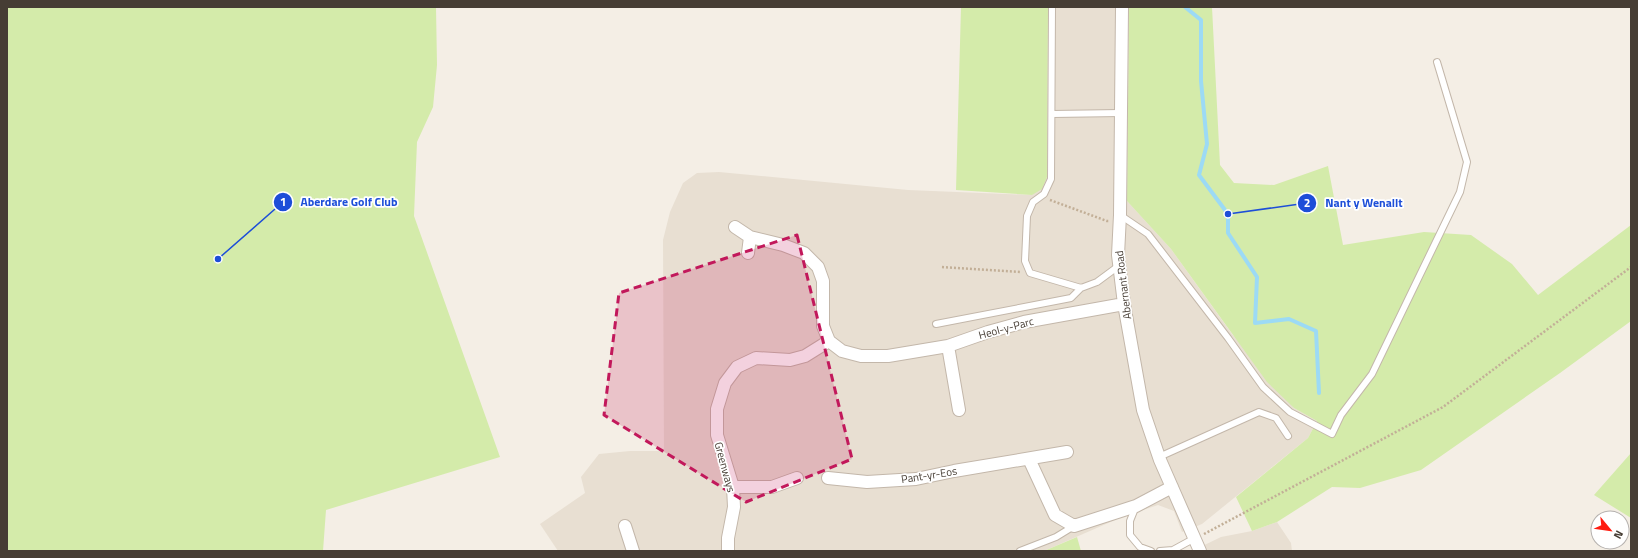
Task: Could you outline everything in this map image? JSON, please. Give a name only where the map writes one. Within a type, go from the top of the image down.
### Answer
[{"type":"street","name":"Abernant Road","points":[[1122,7],[1120,215],[1118,255],[1124,304],[1143,410],[1159,457],[1200,551]]},
{"type":"street","points":[[735,227],[750,238],[783,245],[804,253],[818,267],[823,281],[823,326],[829,341]]},
{"type":"street","points":[[748,253],[750,238]]},
{"type":"street","name":"Heol-y-Parc","points":[[829,341],[842,350],[861,356],[888,356],[948,346],[988,332],[1024,322],[1124,304]]},
{"type":"street","name":"Greenways","points":[[728,551],[728,538],[734,507],[733,487],[717,435],[717,409],[725,383],[737,367],[756,358],[790,360],[804,356],[829,341]]},
{"type":"street","points":[[948,346],[959,410]]},
{"type":"street","name":"Pant-yr-Eos","points":[[828,478],[867,482],[916,479],[1067,452]]},
{"type":"street","points":[[1028,459],[1055,515],[1074,526],[1136,506],[1172,487]]},
{"type":"street","points":[[733,487],[772,487],[797,478]]},
{"type":"street","points":[[625,526],[633,551]]},
{"type":"lane","points":[[1052,7],[1052,114],[1050,179],[1044,194],[1033,202],[1027,216],[1025,261],[1030,273],[1081,288]]},
{"type":"lane","points":[[1120,215],[1148,234],[1228,338],[1263,387],[1290,412],[1332,434],[1341,415],[1372,374],[1460,192],[1467,162],[1437,62]]},
{"type":"lane","points":[[1052,114],[1121,113]]},
{"type":"lane","points":[[936,324],[1072,298],[1081,288],[1097,282],[1120,265]]},
{"type":"lane","points":[[1159,457],[1259,412],[1276,418],[1288,436]]},
{"type":"lane","points":[[1136,506],[1130,521],[1130,535],[1140,547],[1151,551]]},
{"type":"lane","points":[[1020,551],[1056,536],[1074,526]]},
{"type":"lane","points":[[1160,551],[1173,550],[1195,538]]},
{"type":"path","points":[[1044,194],[1051,201],[1107,222],[1120,215]]},
{"type":"path","points":[[942,267],[1030,273]]},
{"type":"path","points":[[1195,538],[1443,407],[1631,267]]},
{"type":"highlighted area","points":[[797,235],[852,459],[746,502],[604,415],[619,293]]},
{"type":"shaded area","points":[[1048,7],[1129,7],[1127,201],[1171,249],[1232,334],[1294,408],[1317,421],[1308,438],[1202,524],[1182,532],[1174,511],[1158,505],[1122,517],[1044,551],[558,551],[540,524],[585,493],[581,477],[599,454],[630,451],[664,451],[663,240],[670,212],[683,183],[697,173],[719,172],[908,190],[1032,195],[1047,177]]},
{"type":"shaded area","points":[[1277,522],[1291,543],[1292,551],[1192,551],[1221,537],[1252,531]]},
{"type":"green space","points":[[7,7],[436,7],[437,65],[433,107],[417,142],[414,216],[500,457],[326,510],[323,551],[7,551]]},
{"type":"green space","points":[[961,7],[1048,7],[1047,177],[1042,189],[1032,195],[956,190]]},
{"type":"green space","points":[[1129,7],[1212,7],[1220,165],[1234,183],[1274,185],[1328,166],[1343,245],[1424,232],[1471,235],[1512,264],[1538,295],[1631,225],[1631,321],[1560,373],[1421,470],[1360,488],[1332,487],[1277,522],[1252,531],[1236,497],[1308,438],[1317,421],[1294,408],[1267,382],[1171,249],[1127,201]]},
{"type":"green space","points":[[1631,453],[1631,518],[1630,510],[1618,510],[1594,495]]},
{"type":"green space","points":[[1077,537],[1081,551],[1044,551]]},
{"type":"waterway","points":[[1185,7],[1201,20],[1201,81],[1207,144],[1199,175],[1228,214],[1228,233],[1257,277],[1255,323],[1289,319],[1316,331],[1319,393]]},
{"type":"place","name":"Nant y Wenallt","points":[[1228,214]]},
{"type":"place","name":"Aberdare Golf Club","points":[[218,259]]}]
